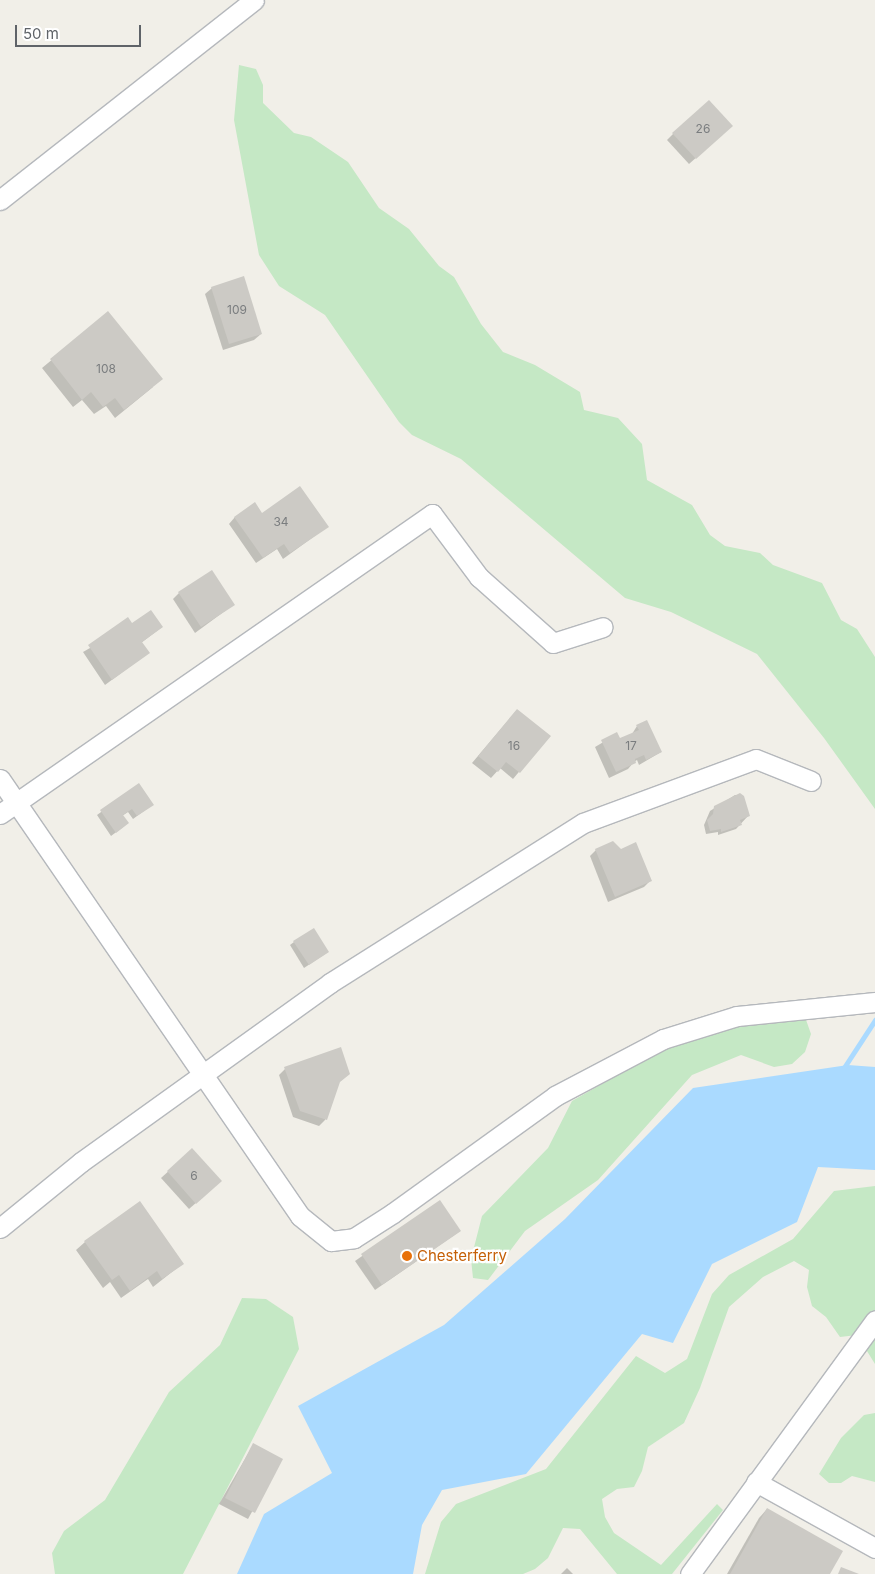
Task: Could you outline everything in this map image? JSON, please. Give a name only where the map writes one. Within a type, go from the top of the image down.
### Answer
[{"type":"street","points":[[0,200],[254,0]]},
{"type":"street","points":[[0,814],[432,514],[479,577],[553,643],[603,627]]},
{"type":"street","points":[[0,1228],[81,1162],[330,983],[583,823],[756,759],[811,781]]},
{"type":"street","points":[[0,778],[300,1216],[331,1241],[354,1238],[555,1096],[663,1039],[737,1016],[875,1002]]},
{"type":"street","points":[[690,1574],[875,1320]]},
{"type":"street","points":[[756,1482],[875,1548]]},
{"type":"green space","points":[[239,65],[256,69],[263,85],[263,103],[294,133],[311,137],[348,162],[379,208],[409,229],[439,266],[454,277],[481,324],[503,352],[535,365],[580,392],[584,410],[618,418],[642,444],[647,480],[692,505],[710,535],[725,546],[760,553],[773,565],[822,583],[841,620],[857,629],[875,657],[875,809],[824,738],[757,654],[671,612],[625,598],[461,459],[412,435],[399,422],[325,315],[279,286],[259,255],[234,120]]},
{"type":"green space","points":[[773,1014],[805,1017],[811,1034],[805,1052],[792,1064],[774,1067],[741,1055],[692,1075],[598,1180],[525,1231],[488,1280],[473,1278],[471,1259],[482,1216],[548,1148],[572,1101],[686,1036]]},
{"type":"green space","points":[[875,1186],[875,1364],[857,1335],[840,1337],[826,1317],[812,1306],[807,1287],[809,1270],[794,1261],[763,1277],[729,1307],[700,1388],[684,1423],[648,1447],[642,1471],[634,1487],[617,1489],[602,1499],[605,1517],[614,1533],[661,1565],[717,1504],[723,1510],[672,1574],[617,1574],[580,1529],[563,1528],[548,1558],[535,1569],[523,1574],[425,1574],[441,1522],[456,1504],[546,1469],[636,1356],[665,1373],[687,1359],[712,1294],[729,1275],[793,1239],[834,1191]]},
{"type":"green space","points":[[242,1298],[266,1299],[293,1317],[299,1349],[183,1574],[55,1574],[52,1553],[64,1531],[105,1500],[169,1392],[220,1345]]},
{"type":"green space","points":[[875,1413],[875,1482],[852,1476],[841,1483],[829,1483],[819,1474],[841,1438],[864,1415]]},
{"type":"water","points":[[848,1065],[875,1067],[875,1170],[818,1167],[797,1222],[712,1264],[673,1343],[642,1334],[526,1474],[442,1490],[422,1525],[413,1574],[237,1574],[264,1514],[332,1473],[298,1406],[444,1325],[565,1219],[693,1088]]},
{"type":"building","points":[[709,100],[733,126],[696,159],[672,133]]},
{"type":"building","points":[[244,276],[262,334],[229,344],[211,287]]},
{"type":"building","points":[[108,311],[163,379],[124,410],[115,398],[103,407],[91,392],[82,400],[50,359]]},
{"type":"building","points":[[300,486],[329,527],[290,553],[284,544],[263,558],[234,517],[255,502],[262,513]]},
{"type":"building","points":[[212,570],[235,605],[201,627],[178,592]]},
{"type":"building","points":[[151,610],[163,627],[142,642],[150,653],[112,680],[88,645],[128,617],[132,623]]},
{"type":"building","points":[[517,709],[551,736],[520,773],[506,762],[498,772],[478,756]]},
{"type":"building","points":[[647,720],[662,752],[646,760],[644,755],[635,759],[636,763],[616,772],[601,740],[617,732],[620,738],[639,730],[636,725]]},
{"type":"building","points":[[139,783],[154,805],[137,816],[132,809],[123,815],[129,823],[116,833],[100,810]]},
{"type":"building","points":[[740,793],[744,796],[750,816],[740,820],[742,825],[721,832],[721,829],[710,831],[707,820],[713,814],[714,806]]},
{"type":"building","points":[[613,841],[621,849],[636,842],[652,881],[615,897],[595,849]]},
{"type":"building","points":[[314,928],[329,952],[309,965],[293,941]]},
{"type":"building","points":[[341,1047],[350,1074],[340,1082],[327,1120],[300,1111],[284,1067]]},
{"type":"building","points":[[192,1148],[222,1181],[196,1204],[167,1171]]},
{"type":"building","points":[[440,1200],[461,1231],[382,1285],[361,1254]]},
{"type":"building","points":[[140,1201],[184,1264],[162,1279],[157,1271],[130,1291],[119,1275],[112,1280],[84,1241]]},
{"type":"building","points":[[253,1443],[283,1459],[255,1513],[225,1498]]},
{"type":"building","points":[[767,1508],[843,1551],[830,1574],[730,1574]]},
{"type":"building","points":[[841,1567],[859,1574],[838,1574]]},
{"type":"waterway","points":[[843,1069],[875,1020]]},
{"type":"place","name":"Chesterferry","points":[[407,1256]]}]
